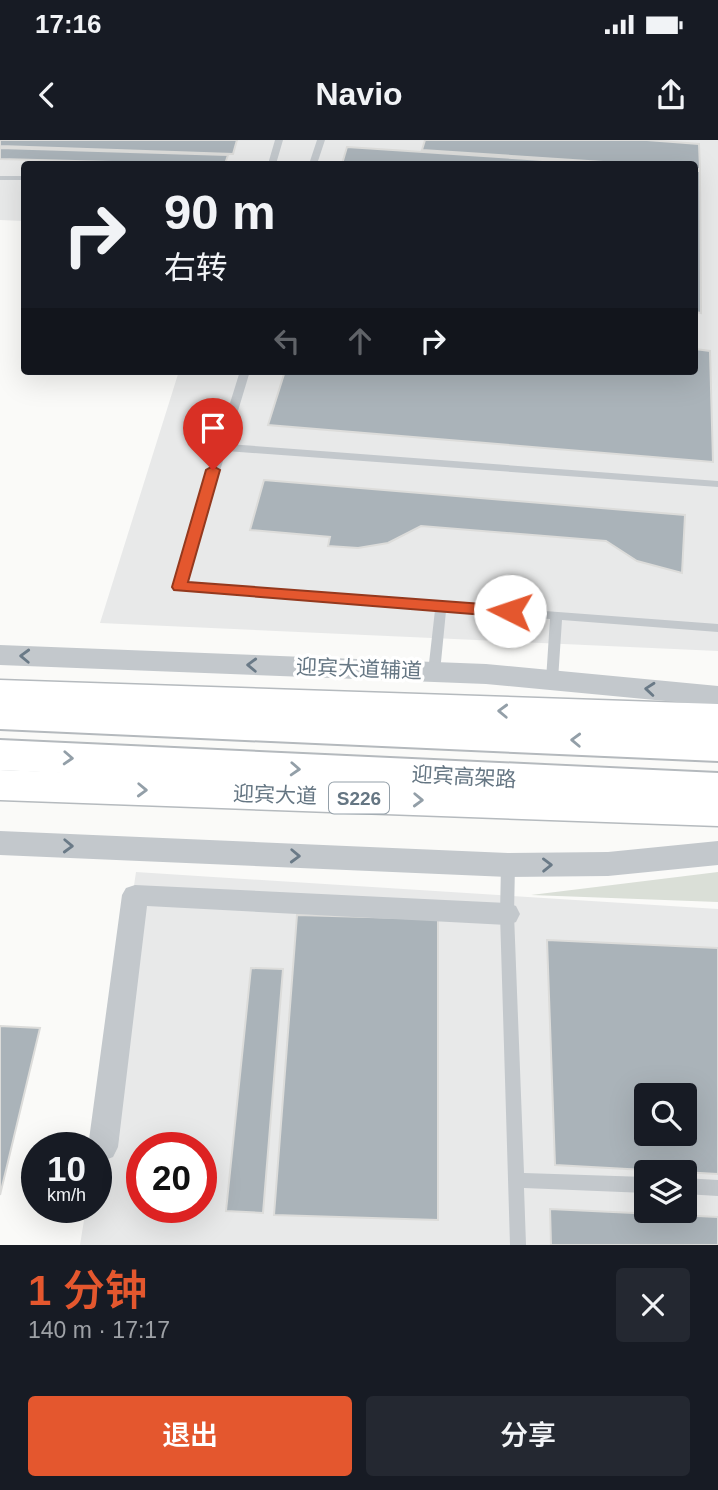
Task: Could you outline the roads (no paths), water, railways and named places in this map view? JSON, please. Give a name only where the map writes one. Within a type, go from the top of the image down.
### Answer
[{"type":"highway","name":"迎宾高架路","points":[[0,715],[718,746]]},
{"type":"highway","name":"迎宾高架路","points":[[0,755],[718,789]]},
{"type":"main road","points":[[0,693],[718,718]]},
{"type":"main road","name":"迎宾大道","points":[[0,785],[718,811]]},
{"type":"street","name":"迎宾大道辅道","points":[[0,655],[434,672],[718,696]]},
{"type":"street","points":[[0,843],[508,865],[608,864],[718,853]]},
{"type":"street","points":[[105,1132],[135,895],[506,914]]},
{"type":"lane","points":[[273,161],[279,140]]},
{"type":"lane","points":[[314,161],[321,140]]},
{"type":"lane","points":[[0,178],[21,178]]},
{"type":"lane","points":[[244,375],[179,587],[718,628]]},
{"type":"lane","points":[[220,447],[718,484]]},
{"type":"lane","points":[[434,672],[441,606]]},
{"type":"lane","points":[[552,680],[556,615]]},
{"type":"lane","points":[[508,865],[506,914],[517,1245]]},
{"type":"lane","points":[[516,1180],[634,1185]]},
{"type":"lane","points":[[697,1187],[718,1188]]}]
